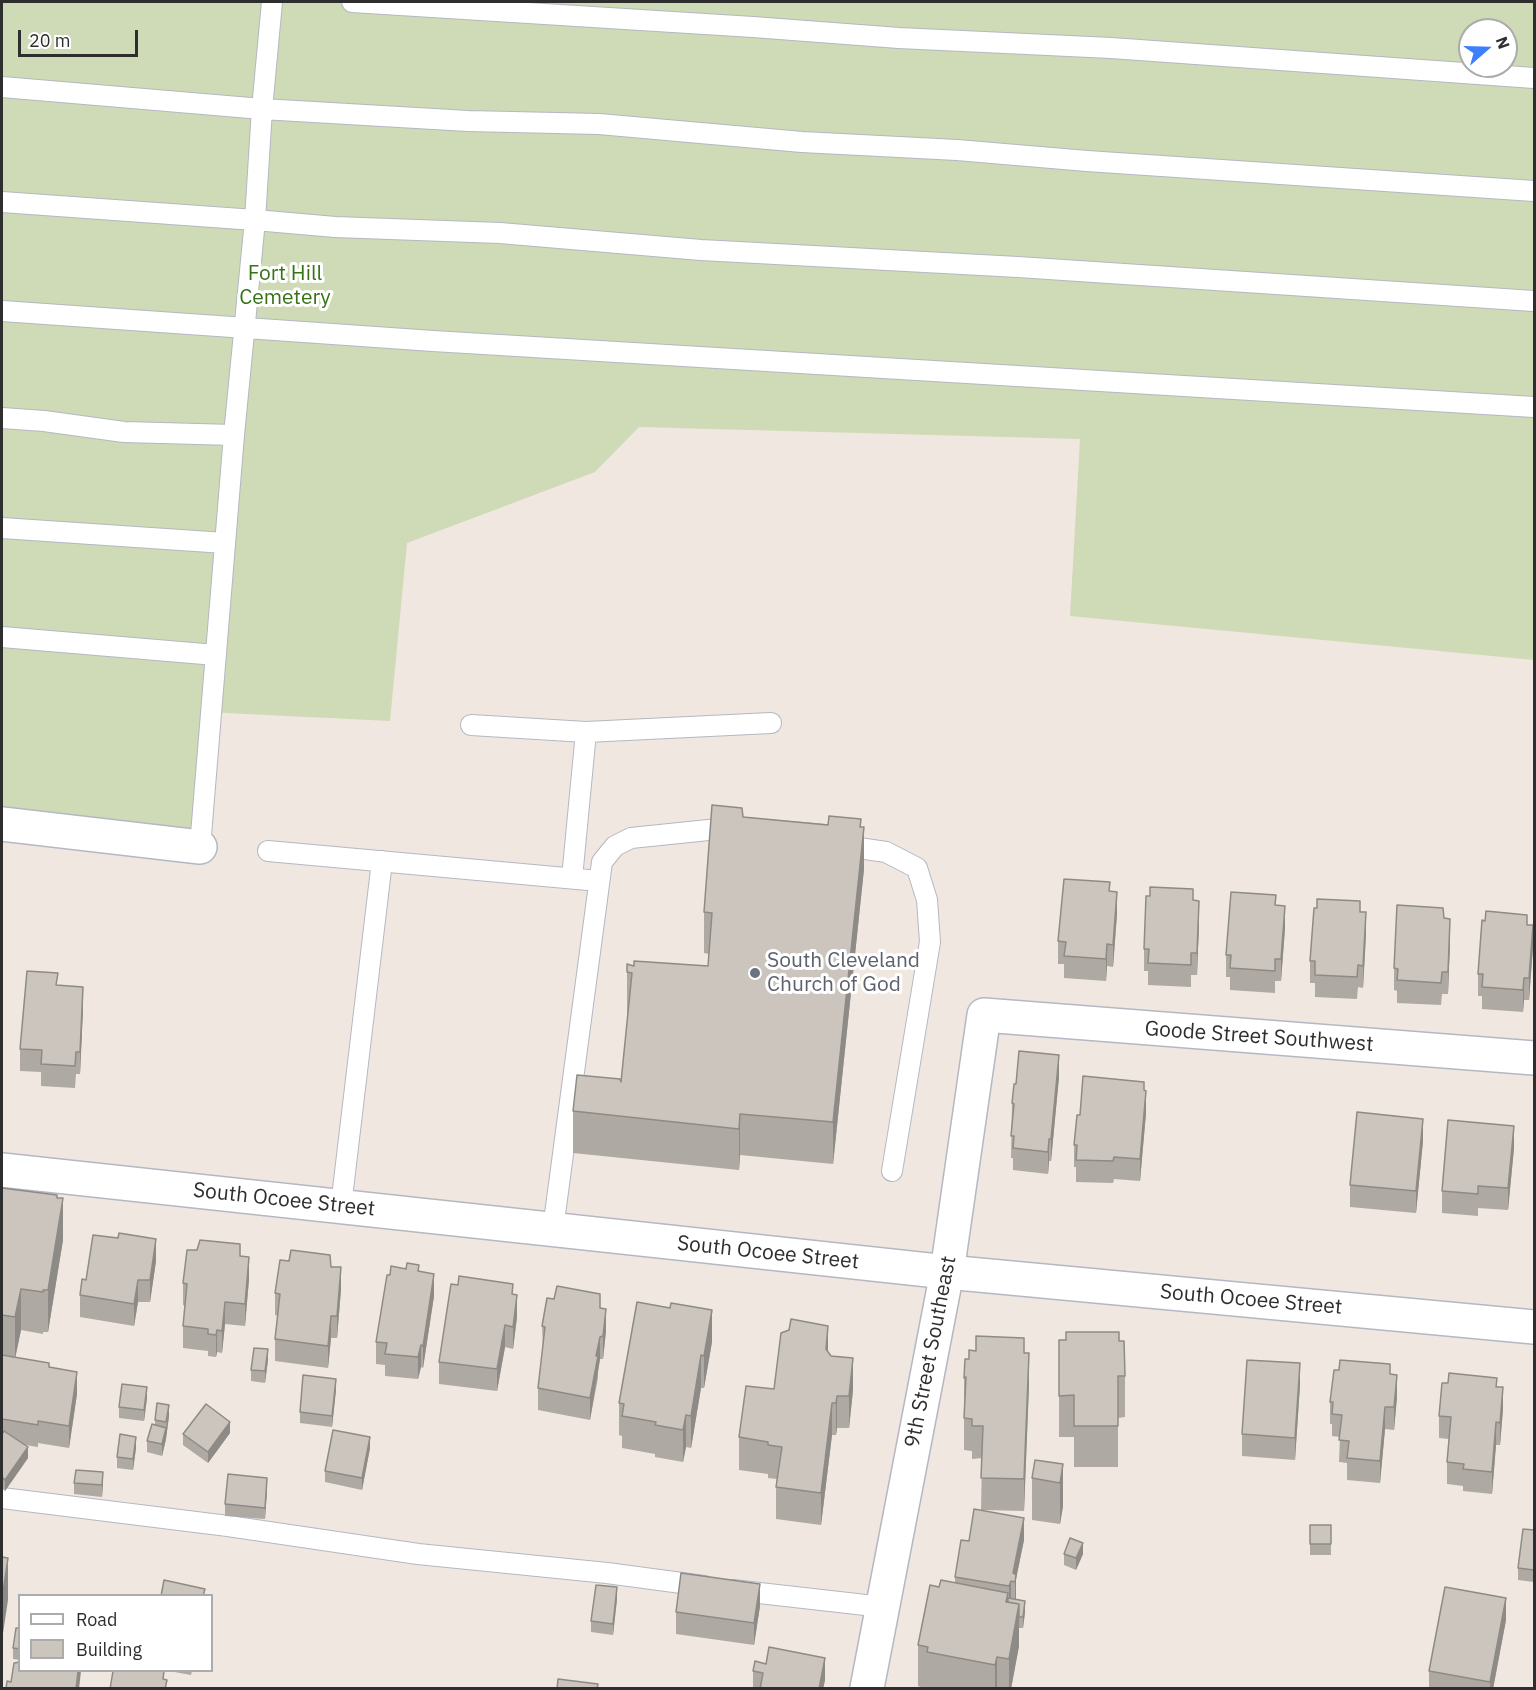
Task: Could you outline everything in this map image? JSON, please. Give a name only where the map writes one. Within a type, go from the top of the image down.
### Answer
[{"type":"street","points":[[2,824],[200,847]]},
{"type":"street","name":"Goode Street Southwest","points":[[984,1015],[1534,1058]]},
{"type":"street","name":"9th Street Southeast","points":[[867,1689],[947,1272],[984,1015]]},
{"type":"street","name":"South Ocoee Street","points":[[2,1170],[947,1272],[1534,1327]]},
{"type":"lane","points":[[200,847],[272,2]]},
{"type":"lane","points":[[352,2],[900,38],[1123,49],[1534,78]]},
{"type":"lane","points":[[2,87],[262,109],[468,121],[599,124],[802,142],[957,150],[1099,162],[1534,191]]},
{"type":"lane","points":[[2,202],[335,227],[500,233],[701,250],[1018,267],[1534,301]]},
{"type":"lane","points":[[2,311],[244,328],[1534,407]]},
{"type":"lane","points":[[2,418],[44,421],[124,432],[234,435]]},
{"type":"lane","points":[[2,528],[225,543]]},
{"type":"lane","points":[[2,638],[216,655]]},
{"type":"lane","points":[[471,725],[586,732],[771,723]]},
{"type":"lane","points":[[572,878],[586,732]]},
{"type":"lane","points":[[553,1229],[602,862],[615,846],[631,838],[718,829],[752,833]]},
{"type":"lane","points":[[819,843],[886,852],[917,868],[927,900],[930,942],[892,1171]]},
{"type":"lane","points":[[268,851],[599,880]]},
{"type":"lane","points":[[341,1206],[382,861]]},
{"type":"lane","points":[[2,1497],[228,1526],[418,1554],[607,1573],[883,1607]]},
{"type":"green space","name":"Fort Hill Cemetery","points":[[2,2],[1534,2],[1534,660],[1070,616],[1080,439],[639,427],[595,472],[407,543],[390,721],[206,712],[196,832],[2,809]]},
{"type":"building","points":[[712,805],[742,808],[743,817],[828,825],[829,816],[861,819],[860,827],[864,827],[833,1122],[740,1114],[739,1129],[573,1111],[577,1075],[620,1079],[621,1082],[632,973],[627,972],[627,964],[634,966],[634,961],[708,966],[712,913],[704,912]]},
{"type":"building","points":[[1064,879],[1110,882],[1109,891],[1117,892],[1113,945],[1107,944],[1106,959],[1064,956],[1066,942],[1058,941]]},
{"type":"building","points":[[1150,887],[1193,889],[1193,900],[1199,901],[1197,953],[1191,953],[1191,965],[1148,963],[1149,949],[1144,949],[1146,896],[1150,896]]},
{"type":"building","points":[[1231,892],[1276,895],[1275,905],[1285,906],[1281,959],[1275,959],[1275,971],[1230,968],[1231,955],[1226,955]]},
{"type":"building","points":[[1317,899],[1360,901],[1360,912],[1366,912],[1363,966],[1358,965],[1357,977],[1315,975],[1315,961],[1310,961],[1314,908],[1317,908]]},
{"type":"building","points":[[1397,905],[1443,908],[1444,918],[1450,919],[1448,972],[1442,972],[1441,983],[1397,980],[1398,969],[1394,968]]},
{"type":"building","points":[[1486,911],[1527,915],[1527,925],[1533,925],[1529,978],[1524,978],[1523,990],[1482,987],[1483,974],[1478,974],[1482,920],[1485,921]]},
{"type":"building","points":[[27,971],[58,973],[56,985],[83,987],[80,1052],[76,1052],[75,1066],[41,1064],[42,1050],[20,1049]]},
{"type":"building","points":[[1019,1051],[1059,1055],[1048,1152],[1013,1148],[1014,1136],[1011,1136],[1014,1104],[1012,1103]]},
{"type":"building","points":[[1083,1076],[1144,1082],[1146,1091],[1140,1159],[1114,1157],[1113,1161],[1076,1160],[1077,1145],[1074,1145],[1077,1115],[1080,1115]]},
{"type":"building","points":[[1357,1112],[1423,1119],[1416,1191],[1350,1185]]},
{"type":"building","points":[[1448,1120],[1514,1126],[1508,1188],[1478,1186],[1478,1194],[1442,1191]]},
{"type":"building","points":[[2,1188],[57,1195],[57,1198],[63,1198],[48,1290],[43,1290],[43,1292],[21,1289],[15,1317],[2,1315]]},
{"type":"building","points":[[119,1233],[156,1239],[150,1280],[138,1280],[134,1304],[80,1295],[82,1279],[86,1280],[93,1235],[118,1238]]},
{"type":"building","points":[[200,1240],[240,1244],[240,1256],[249,1257],[245,1304],[225,1302],[222,1331],[217,1330],[216,1335],[208,1334],[208,1329],[183,1326],[187,1284],[183,1283],[187,1250],[197,1250]]},
{"type":"building","points":[[291,1250],[330,1255],[331,1267],[341,1267],[337,1316],[331,1316],[328,1346],[275,1339],[280,1294],[275,1293],[280,1260],[289,1261]]},
{"type":"building","points":[[407,1263],[419,1265],[418,1271],[434,1274],[423,1346],[421,1345],[418,1357],[385,1354],[387,1343],[376,1342],[387,1275],[390,1275],[391,1266],[406,1269]]},
{"type":"building","points":[[459,1276],[513,1284],[512,1294],[517,1295],[513,1327],[505,1325],[497,1369],[439,1362],[451,1284],[458,1285]]},
{"type":"building","points":[[557,1286],[600,1294],[600,1308],[606,1309],[603,1336],[600,1337],[596,1356],[598,1356],[590,1398],[538,1388],[545,1327],[542,1326],[547,1298],[554,1299]]},
{"type":"building","points":[[637,1302],[670,1308],[671,1303],[712,1310],[704,1356],[701,1355],[691,1416],[686,1415],[683,1430],[622,1416],[624,1404],[619,1403]]},
{"type":"building","points":[[791,1319],[828,1326],[826,1349],[831,1356],[853,1358],[849,1396],[837,1396],[836,1403],[832,1403],[821,1493],[776,1487],[782,1447],[739,1437],[746,1386],[774,1389],[781,1333],[789,1330]]},
{"type":"building","points":[[1066,1332],[1119,1332],[1119,1341],[1124,1341],[1125,1376],[1118,1376],[1118,1426],[1074,1426],[1074,1395],[1059,1396],[1059,1340],[1066,1340]]},
{"type":"building","points":[[976,1336],[1024,1338],[1024,1353],[1029,1353],[1024,1479],[981,1478],[983,1426],[972,1426],[972,1419],[964,1418],[965,1359],[969,1359],[969,1350],[976,1351]]},
{"type":"building","points":[[254,1348],[268,1349],[265,1371],[251,1370]]},
{"type":"building","points":[[2,1355],[49,1363],[49,1367],[77,1372],[69,1426],[38,1421],[38,1425],[2,1419]]},
{"type":"building","points":[[1247,1360],[1300,1363],[1295,1438],[1242,1434]]},
{"type":"building","points":[[1340,1360],[1390,1364],[1390,1374],[1397,1375],[1394,1407],[1385,1407],[1380,1461],[1347,1458],[1349,1441],[1339,1440],[1342,1415],[1332,1414],[1333,1402],[1330,1402],[1334,1370],[1339,1370]]},
{"type":"building","points":[[1449,1373],[1497,1378],[1496,1387],[1503,1387],[1500,1423],[1496,1422],[1492,1472],[1463,1469],[1464,1464],[1447,1462],[1451,1417],[1439,1416],[1442,1383],[1448,1383]]},
{"type":"building","points":[[303,1375],[336,1379],[332,1416],[300,1412]]},
{"type":"building","points":[[122,1384],[147,1387],[144,1410],[119,1407]]},
{"type":"building","points":[[157,1403],[169,1405],[166,1422],[155,1420]]},
{"type":"building","points":[[206,1404],[230,1422],[208,1452],[183,1434]]},
{"type":"building","points":[[152,1424],[166,1428],[162,1444],[147,1441]]},
{"type":"building","points":[[333,1430],[370,1437],[362,1478],[325,1471]]},
{"type":"building","points":[[4,1431],[28,1447],[5,1480],[2,1477],[2,1434]]},
{"type":"building","points":[[120,1434],[136,1437],[133,1459],[117,1457]]},
{"type":"building","points":[[1035,1460],[1063,1464],[1060,1483],[1032,1478]]},
{"type":"building","points":[[76,1470],[103,1472],[102,1485],[74,1483]]},
{"type":"building","points":[[228,1474],[267,1478],[265,1508],[225,1504]]},
{"type":"building","points":[[974,1509],[1024,1518],[1013,1573],[1016,1575],[1015,1582],[1011,1581],[1009,1586],[955,1577],[961,1540],[969,1541]]},
{"type":"building","points":[[1310,1525],[1331,1525],[1331,1544],[1310,1544]]},
{"type":"building","points":[[1523,1529],[1534,1530],[1534,1570],[1518,1568]]},
{"type":"building","points":[[1070,1538],[1083,1543],[1076,1558],[1064,1554]]},
{"type":"building","points":[[2,1557],[8,1558],[2,1598]]},
{"type":"building","points":[[681,1573],[760,1584],[754,1623],[676,1612]]},
{"type":"building","points":[[164,1580],[205,1589],[204,1594],[161,1594]]},
{"type":"building","points":[[941,1580],[1008,1593],[1006,1602],[1019,1604],[1009,1659],[997,1657],[995,1665],[927,1652],[928,1647],[918,1645],[930,1585],[939,1587]]},
{"type":"building","points":[[596,1585],[617,1587],[613,1624],[591,1621]]},
{"type":"building","points":[[1445,1587],[1506,1598],[1490,1682],[1429,1671]]},
{"type":"building","points":[[1008,1598],[1025,1601],[1023,1617],[1019,1617],[1019,1604],[1008,1602]]},
{"type":"building","points":[[16,1628],[18,1628],[18,1649],[13,1648]]},
{"type":"building","points":[[769,1647],[825,1658],[819,1689],[760,1689],[763,1673],[753,1671],[755,1661],[766,1664]]},
{"type":"building","points":[[18,1662],[18,1672],[78,1672],[76,1689],[6,1689],[7,1681],[11,1682],[14,1663]]},
{"type":"building","points":[[113,1672],[164,1672],[163,1679],[167,1680],[165,1689],[110,1689]]},
{"type":"building","points":[[558,1679],[598,1684],[597,1689],[557,1689]]},
{"type":"place","name":"South Cleveland Church of God","points":[[755,973]]}]
